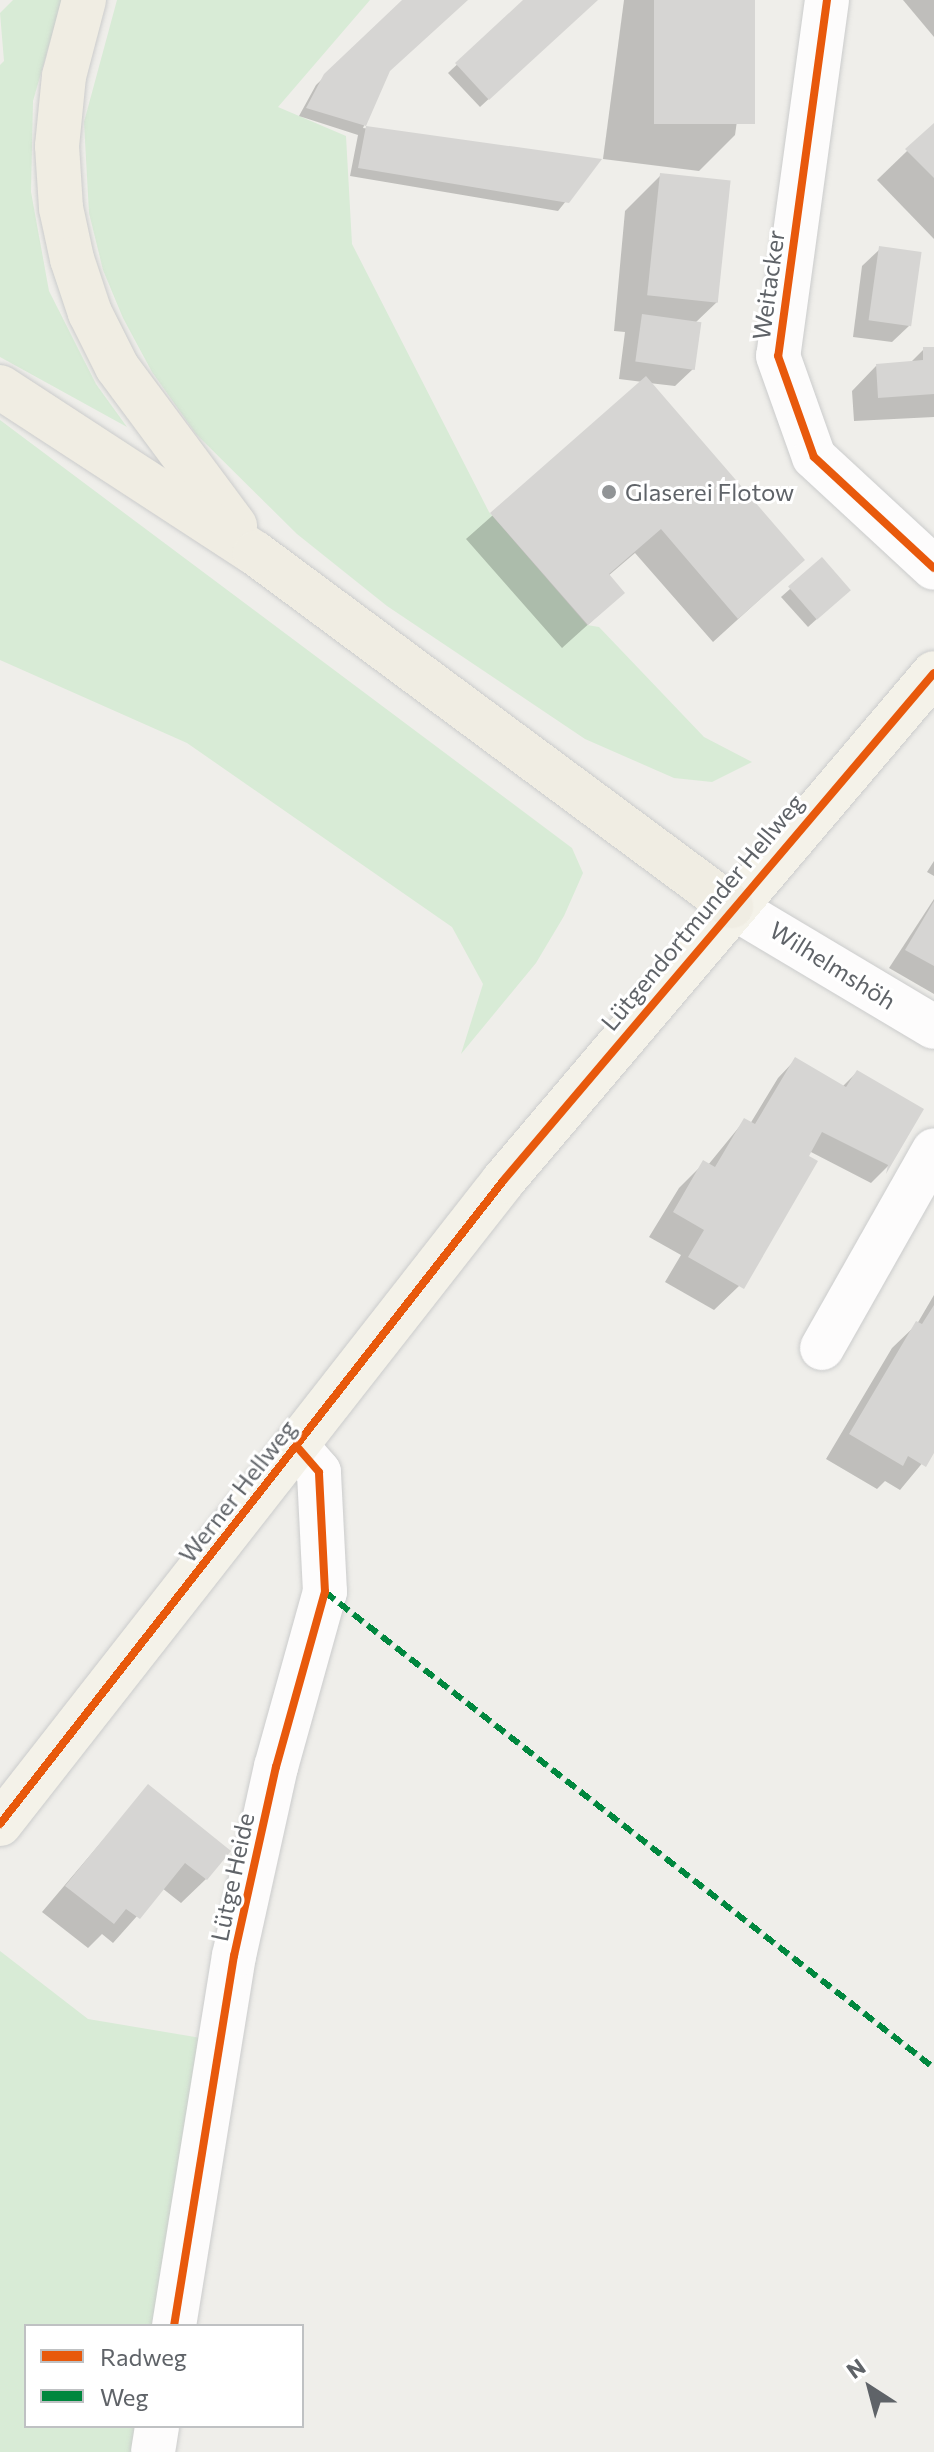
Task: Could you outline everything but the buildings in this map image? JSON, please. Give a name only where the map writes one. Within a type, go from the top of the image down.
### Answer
[{"type":"highway","points":[[84,0],[64,76],[57,146],[61,208],[72,259],[90,313],[117,367],[255,553]]},
{"type":"highway","points":[[0,387],[255,553],[731,906]]},
{"type":"main road","name":"Lütgendortmunder Hellweg","points":[[503,1181],[731,906],[934,673]]},
{"type":"main road","name":"Werner Hellweg","points":[[0,1824],[503,1181]]},
{"type":"street","name":"Weitacker","points":[[827,0],[778,356],[814,457],[934,568]]},
{"type":"street","name":"Wilhelmshöh","points":[[731,906],[934,1027]]},
{"type":"street","points":[[822,1348],[934,1150]]},
{"type":"street","name":"Lütge Heide","points":[[174,2324],[234,1956],[276,1767],[325,1592],[319,1472],[297,1447]]},
{"type":"street","points":[[153,2452],[157,2428]]},
{"type":"green space","points":[[13,0],[62,0],[33,101],[31,192],[49,291],[96,384],[127,427],[0,357],[0,65],[4,61],[0,13]]},
{"type":"green space","points":[[117,0],[370,0],[278,107],[346,136],[352,244],[489,512],[587,625],[599,627],[704,737],[752,762],[712,782],[674,778],[585,739],[387,606],[297,534],[196,434],[152,372],[123,318],[103,270],[89,213],[84,122]]},
{"type":"green space","points":[[0,420],[572,848],[583,873],[564,916],[536,963],[461,1054],[483,984],[452,927],[187,743],[0,660]]},
{"type":"green space","points":[[0,1951],[88,2019],[201,2038],[160,2324],[24,2324],[24,2428],[143,2428],[140,2452],[0,2452]]},
{"type":"marked path","points":[[325,1592],[934,2068]]},
{"type":"cycle path","points":[[827,0],[778,356],[814,457],[934,568]]},
{"type":"cycle path","points":[[0,1824],[503,1181],[934,673]]},
{"type":"cycle path","points":[[174,2324],[234,1956],[276,1767],[325,1592],[319,1472],[297,1447]]},
{"type":"place","name":"Glaserei Flotow","points":[[609,492]]}]
